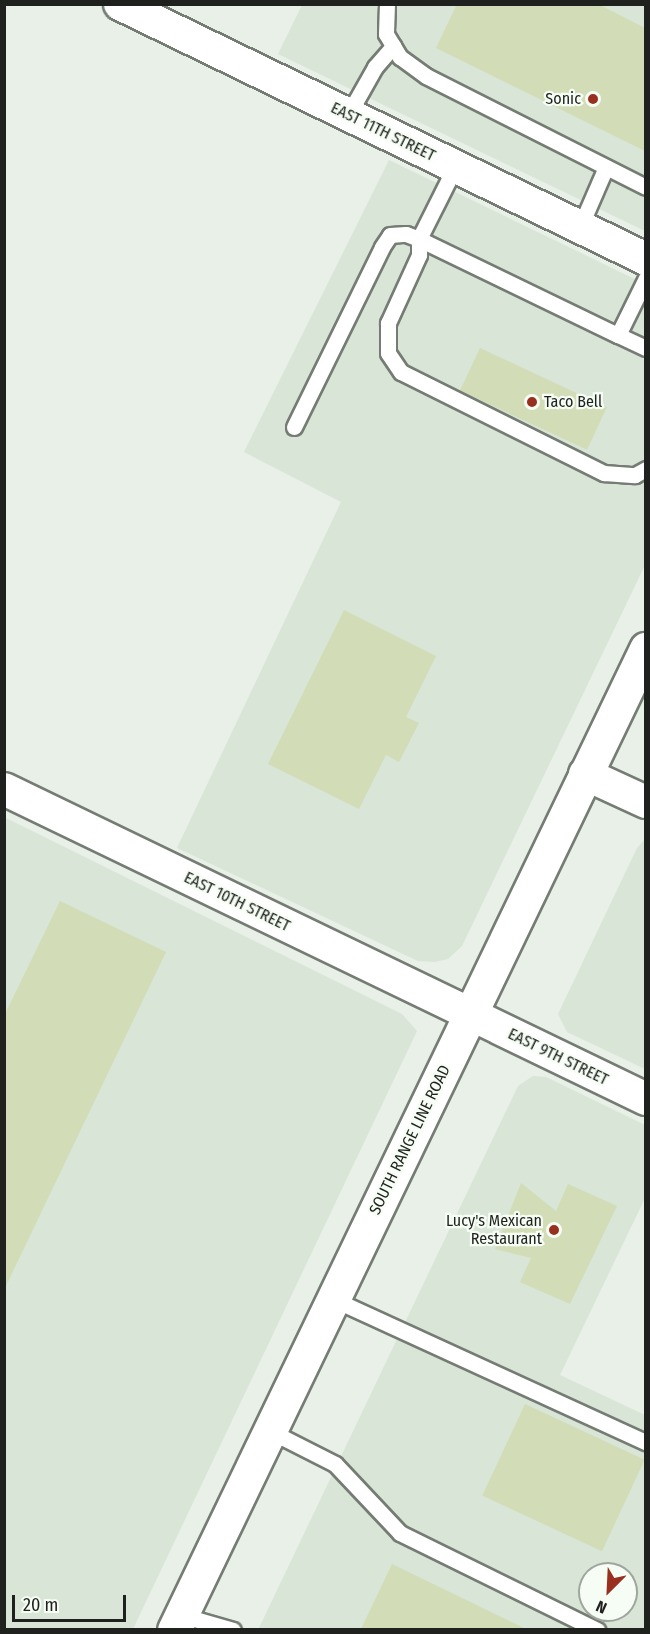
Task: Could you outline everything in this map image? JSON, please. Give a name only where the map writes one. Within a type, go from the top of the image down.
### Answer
[{"type":"main road","name":"SOUTH RANGE LINE ROAD","points":[[177,1622],[585,774],[641,670]]},
{"type":"street","name":"EAST 11TH STREET","points":[[120,4],[645,259]]},
{"type":"street","points":[[585,774],[645,802]]},
{"type":"street","name":"EAST 10TH STREET","points":[[4,789],[470,1014]]},
{"type":"street","name":"EAST 9TH STREET","points":[[470,1014],[645,1099]]},
{"type":"lane","points":[[387,4],[386,34],[400,57],[426,76],[645,188]]},
{"type":"lane","points":[[348,115],[375,67],[393,46]]},
{"type":"lane","points":[[455,167],[419,239],[419,255],[388,323],[388,353],[401,372],[604,473],[635,475],[645,469]]},
{"type":"lane","points":[[580,227],[606,167]]},
{"type":"lane","points":[[294,427],[382,247],[390,236],[406,234],[419,239],[645,348]]},
{"type":"lane","points":[[618,335],[645,278]]},
{"type":"lane","points":[[333,1299],[645,1442]]},
{"type":"lane","points":[[270,1431],[335,1464],[400,1533],[595,1628]]},
{"type":"lane","points":[[177,1622],[232,1629]]},
{"type":"shaded area","points":[[302,5],[645,5],[645,231],[278,54]]},
{"type":"shaded area","points":[[389,160],[645,284],[645,565],[462,946],[448,959],[435,962],[418,961],[177,848],[341,502],[244,452]]},
{"type":"shaded area","points":[[4,817],[402,1014],[417,1031],[133,1629],[5,1629]]},
{"type":"shaded area","points":[[645,839],[645,1069],[567,1032],[558,1014],[637,848]]},
{"type":"shaded area","points":[[533,1076],[546,1077],[645,1125],[645,1198],[560,1375],[645,1415],[645,1629],[258,1630],[518,1086]]},
{"type":"building","name":"Sonic","points":[[457,4],[598,4],[645,28],[645,151],[436,48]]},
{"type":"building","name":"Taco Bell","points":[[480,348],[607,407],[587,450],[460,391]]},
{"type":"building","points":[[344,610],[436,656],[406,717],[419,723],[399,762],[386,755],[359,809],[268,764]]},
{"type":"building","points":[[60,901],[166,952],[4,1290],[4,1016]]},
{"type":"building","name":"Lucy's Mexican Restaurant","points":[[521,1183],[556,1211],[568,1184],[617,1206],[570,1304],[520,1282],[531,1258],[495,1249]]},
{"type":"building","points":[[525,1404],[645,1460],[602,1551],[482,1496]]},
{"type":"building","points":[[392,1564],[526,1629],[361,1629]]},
{"type":"place","name":"Sonic","points":[[593,99]]},
{"type":"place","name":"Taco Bell","points":[[532,402]]},
{"type":"place","name":"Lucy's Mexican Restaurant","points":[[554,1230]]}]
